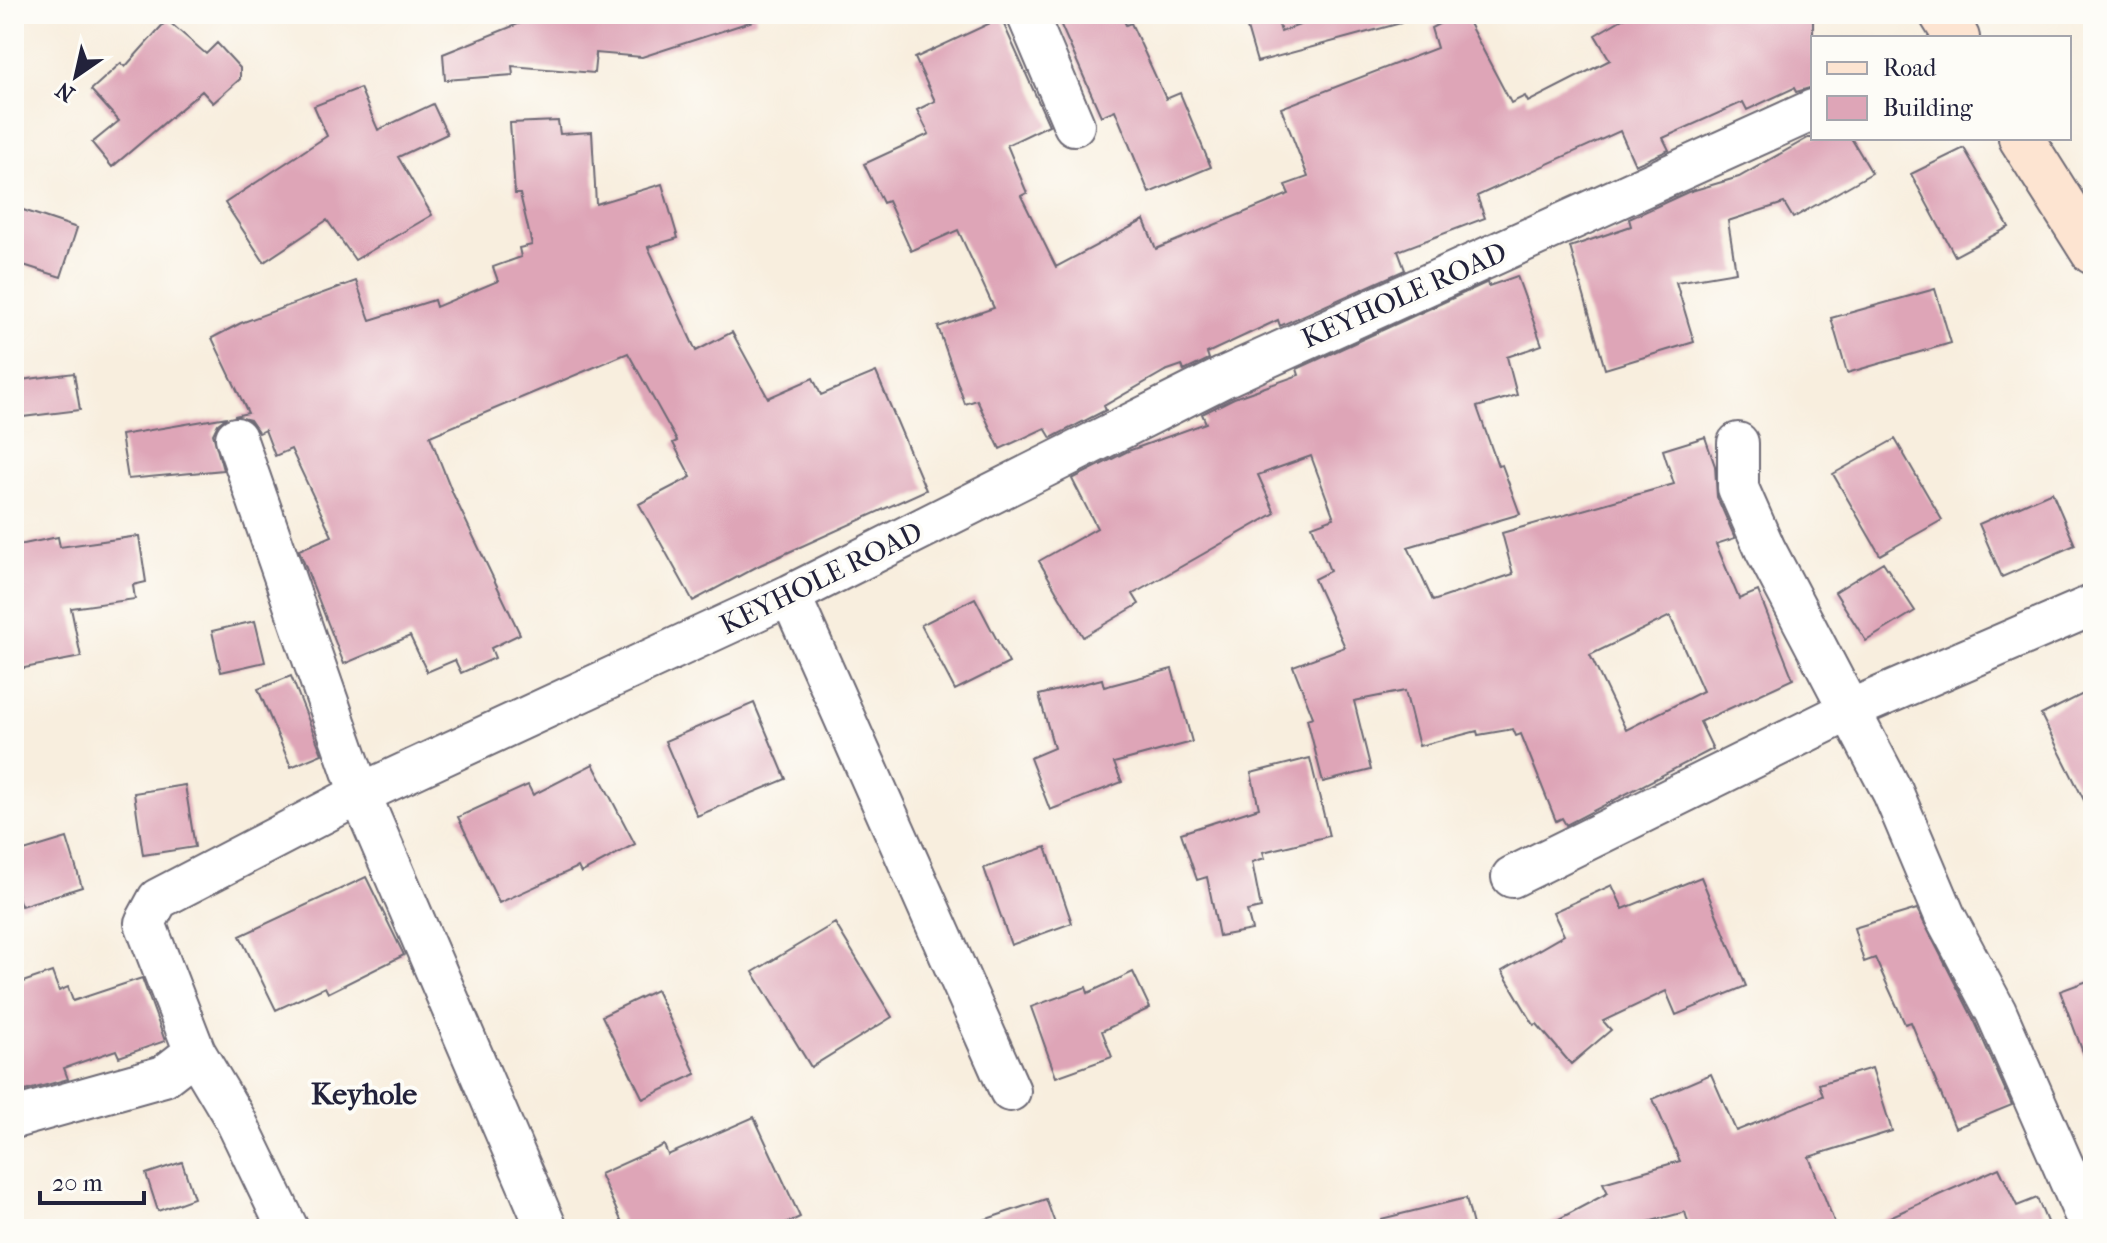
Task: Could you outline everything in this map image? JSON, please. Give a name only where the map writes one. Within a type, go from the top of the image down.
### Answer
[{"type":"street","points":[[1027,14],[1074,125]]},
{"type":"street","points":[[1942,14],[1956,36]]},
{"type":"street","name":"KEYHOLE ROAD","points":[[288,1229],[235,1119],[195,1052],[145,923],[158,899],[360,794],[790,595],[1224,377],[1811,111]]},
{"type":"street","points":[[2022,140],[2093,252]]},
{"type":"street","points":[[236,438],[360,794],[547,1229]]},
{"type":"street","points":[[1738,443],[1738,488],[1765,549],[1852,709],[1945,916],[1996,1012],[2091,1229]]},
{"type":"street","points":[[790,595],[1010,1091]]},
{"type":"street","points":[[1512,877],[1852,709],[2093,605]]},
{"type":"street","points":[[14,1118],[164,1076],[195,1052]]},
{"type":"building","points":[[543,14],[755,14],[756,20],[642,57],[596,53],[594,73],[512,66],[513,75],[445,80],[443,54]]},
{"type":"building","points":[[1056,14],[1121,14],[1126,25],[1131,23],[1166,99],[1180,93],[1211,167],[1149,193],[1115,110],[1101,116]]},
{"type":"building","points":[[1243,14],[1276,14],[1281,32],[1329,14],[1400,14],[1401,23],[1257,62]]},
{"type":"building","points":[[1464,14],[1511,103],[1525,96],[1528,102],[1610,60],[1595,35],[1631,14],[1813,14],[1811,88],[1796,92],[1794,88],[1747,110],[1743,102],[1663,138],[1669,150],[1635,165],[1620,131],[1477,196],[1485,218],[1398,251],[1405,270],[1280,326],[1278,320],[1207,353],[1209,359],[1184,371],[1182,365],[1165,371],[1104,406],[1106,410],[1051,438],[1045,428],[1000,449],[977,400],[965,404],[938,327],[994,308],[958,230],[911,251],[888,201],[883,203],[864,164],[929,134],[917,110],[935,101],[915,58],[1001,18],[1049,125],[1007,145],[1027,193],[1021,196],[1056,267],[1144,220],[1156,249],[1289,194],[1285,185],[1308,177],[1281,108],[1437,48],[1431,28]]},
{"type":"building","points":[[167,20],[206,54],[217,43],[240,68],[240,79],[213,103],[202,91],[112,167],[92,143],[119,121],[91,90],[121,63],[125,67]]},
{"type":"building","points":[[360,88],[378,130],[433,104],[447,134],[398,157],[432,215],[355,260],[327,220],[264,262],[225,203],[327,136],[314,106]]},
{"type":"building","points":[[558,121],[560,134],[592,132],[596,204],[662,184],[678,238],[648,247],[696,351],[732,332],[768,398],[813,378],[821,395],[876,372],[926,490],[758,566],[693,601],[639,504],[691,477],[673,443],[677,441],[628,353],[430,436],[453,494],[520,634],[491,648],[495,658],[461,673],[455,660],[427,672],[410,636],[344,664],[299,550],[332,536],[291,449],[275,456],[265,430],[259,433],[250,420],[234,416],[248,413],[212,338],[241,323],[356,281],[370,320],[434,300],[436,307],[498,281],[493,267],[521,257],[519,248],[532,245],[520,194],[515,194],[510,123]]},
{"type":"building","points":[[1808,138],[1852,140],[1872,173],[1793,218],[1784,203],[1728,221],[1736,272],[1676,282],[1694,342],[1605,369],[1570,247],[1631,226],[1629,219],[1688,192],[1739,177]]},
{"type":"building","points":[[1964,148],[2009,227],[1955,256],[1911,174]]},
{"type":"building","points":[[14,207],[77,228],[61,277],[14,262]]},
{"type":"building","points":[[1517,276],[1542,345],[1507,357],[1517,395],[1477,407],[1498,466],[1502,465],[1520,514],[1408,547],[1433,601],[1513,574],[1502,533],[1674,484],[1663,450],[1705,437],[1715,466],[1717,497],[1735,538],[1716,544],[1739,599],[1758,591],[1793,679],[1700,722],[1713,749],[1566,825],[1562,818],[1556,821],[1521,734],[1516,736],[1513,729],[1478,735],[1477,731],[1419,746],[1405,691],[1354,701],[1371,770],[1323,782],[1307,719],[1313,717],[1293,666],[1345,647],[1314,579],[1330,571],[1312,526],[1334,518],[1311,456],[1258,475],[1275,513],[1133,594],[1139,604],[1083,637],[1039,561],[1097,528],[1072,479],[1128,451],[1206,423],[1202,414],[1234,398],[1299,375],[1297,369],[1488,282],[1489,286]],"holes":[[[1670,616],[1703,691],[1626,730],[1590,655]]]},
{"type":"building","points":[[1935,289],[1951,343],[1847,373],[1831,318]]},
{"type":"building","points":[[74,373],[80,410],[14,418],[14,381]]},
{"type":"building","points":[[227,417],[218,424],[213,434],[223,470],[128,479],[121,435]]},
{"type":"building","points":[[1895,439],[1942,520],[1880,555],[1833,474]]},
{"type":"building","points":[[2052,492],[2075,545],[2002,577],[1979,524]]},
{"type":"building","points":[[139,536],[146,582],[133,585],[135,599],[71,608],[81,657],[14,670],[14,546],[58,537],[60,547]]},
{"type":"building","points":[[1883,562],[1915,611],[1866,641],[1835,592]]},
{"type":"building","points":[[975,598],[1009,663],[955,690],[921,625]]},
{"type":"building","points":[[255,621],[265,662],[221,672],[212,631]]},
{"type":"building","points":[[1172,669],[1192,742],[1114,763],[1122,782],[1050,810],[1030,758],[1054,748],[1039,695],[1102,679],[1104,687]]},
{"type":"building","points":[[291,676],[322,754],[291,767],[258,689]]},
{"type":"building","points":[[2093,689],[2093,818],[2041,715]]},
{"type":"building","points":[[754,703],[786,779],[697,816],[665,741]]},
{"type":"building","points":[[1310,758],[1329,836],[1263,852],[1265,858],[1252,862],[1261,908],[1247,911],[1252,930],[1219,936],[1207,877],[1197,880],[1181,833],[1259,808],[1251,773]]},
{"type":"building","points":[[593,764],[635,844],[581,873],[578,867],[499,903],[458,817],[528,785],[533,795]]},
{"type":"building","points":[[185,785],[195,847],[143,855],[134,793]]},
{"type":"building","points":[[67,838],[82,887],[21,906],[14,884],[14,854]]},
{"type":"building","points":[[1046,847],[1072,923],[1011,945],[984,868]]},
{"type":"building","points":[[366,877],[404,955],[328,993],[325,987],[276,1010],[240,936]]},
{"type":"building","points":[[1701,877],[1746,986],[1676,1015],[1666,991],[1603,1021],[1611,1030],[1571,1064],[1537,1024],[1534,1025],[1502,971],[1564,935],[1553,912],[1612,885],[1623,909]]},
{"type":"building","points":[[1917,909],[1975,1022],[2012,1105],[1955,1128],[1911,1022],[1905,1024],[1875,958],[1864,962],[1854,928]]},
{"type":"building","points":[[835,923],[892,1017],[811,1067],[753,972]]},
{"type":"building","points":[[52,972],[59,991],[68,987],[73,1001],[142,978],[165,1041],[119,1057],[116,1050],[64,1068],[68,1079],[14,1094],[14,985]]},
{"type":"building","points":[[1133,972],[1150,1008],[1102,1031],[1112,1057],[1056,1077],[1031,1007],[1086,987],[1088,993]]},
{"type":"building","points":[[2093,979],[2093,1071],[2090,1071],[2060,991]]},
{"type":"building","points":[[656,990],[696,1074],[643,1099],[602,1016]]},
{"type":"building","points":[[1872,1068],[1892,1131],[1809,1157],[1837,1229],[1690,1229],[1685,1212],[1622,1229],[1540,1229],[1608,1193],[1603,1183],[1680,1161],[1653,1099],[1711,1074],[1736,1131],[1823,1096],[1819,1084]]},
{"type":"building","points":[[754,1117],[800,1217],[774,1229],[625,1229],[600,1174],[664,1145],[668,1155]]},
{"type":"building","points":[[182,1162],[194,1198],[158,1211],[146,1174]]},
{"type":"building","points":[[1999,1168],[2017,1206],[2037,1198],[2050,1229],[1863,1229]]},
{"type":"building","points":[[1466,1198],[1474,1229],[1382,1229],[1381,1219]]},
{"type":"building","points":[[1046,1199],[1057,1229],[973,1229],[972,1224]]},
{"type":"district","name":"Keyhole","points":[[364,1094]]}]
